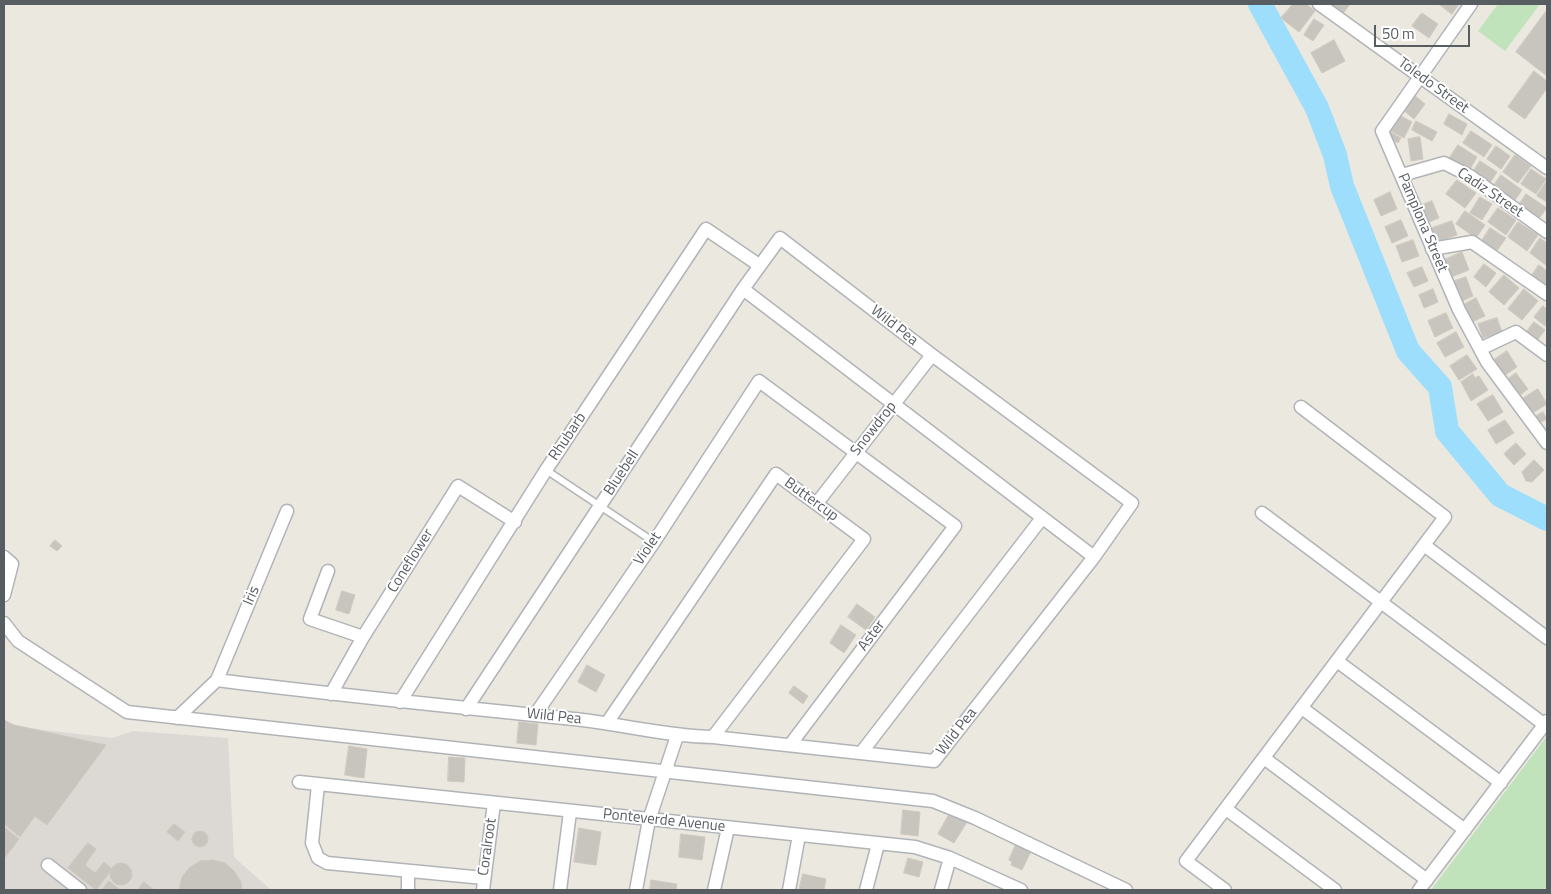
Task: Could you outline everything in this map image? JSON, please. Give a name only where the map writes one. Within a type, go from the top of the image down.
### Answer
[{"type":"street","name":"Toledo Street","points":[[1319,4],[1547,168]]},
{"type":"street","name":"Pamplona Street","points":[[1471,4],[1418,77],[1382,131],[1459,310],[1486,362],[1547,443]]},
{"type":"street","name":"Cadiz Street","points":[[1402,175],[1444,164],[1470,176],[1547,232]]},
{"type":"street","name":"Rhubarb","points":[[400,702],[546,470],[706,229],[759,265]]},
{"type":"street","name":"Bluebell","points":[[466,709],[743,288],[780,238]]},
{"type":"street","name":"Wild Pea","points":[[217,680],[400,702],[608,723],[676,736],[712,737],[934,761],[1094,556],[1132,503],[932,355],[780,238]]},
{"type":"street","points":[[1432,249],[1472,242],[1547,294]]},
{"type":"street","points":[[743,288],[1094,556]]},
{"type":"street","points":[[1480,349],[1516,332],[1547,355]]},
{"type":"street","name":"Snowdrop","points":[[817,503],[932,355]]},
{"type":"street","name":"Violet","points":[[534,715],[654,542],[759,381],[856,452]]},
{"type":"street","points":[[1225,890],[1186,861],[1446,517],[1300,407]]},
{"type":"street","name":"Aster","points":[[790,745],[955,526],[856,452]]},
{"type":"street","name":"Buttercup","points":[[608,723],[776,474],[864,539],[712,737]]},
{"type":"street","name":"Coneflower","points":[[331,694],[363,637],[458,486],[515,522]]},
{"type":"street","name":"Iris","points":[[217,680],[287,512]]},
{"type":"street","points":[[1262,513],[1546,723],[1423,885],[1264,758]]},
{"type":"street","points":[[861,753],[1042,518]]},
{"type":"street","points":[[1424,546],[1547,638]]},
{"type":"street","points":[[4,557],[12,564],[4,595]]},
{"type":"street","points":[[328,571],[310,619],[363,637]]},
{"type":"street","points":[[4,623],[18,641],[127,712],[933,801],[975,818],[1126,890]]},
{"type":"street","points":[[1337,661],[1501,783]]},
{"type":"street","points":[[178,718],[217,680]]},
{"type":"street","points":[[1302,708],[1465,830]]},
{"type":"street","points":[[636,890],[649,820],[676,736]]},
{"type":"street","name":"Ponteverde Avenue","points":[[299,782],[914,847],[950,858],[1021,890]]},
{"type":"street","points":[[318,785],[312,843],[318,858],[328,864],[408,870],[483,884]]},
{"type":"street","name":"Coralroot","points":[[483,884],[494,803]]},
{"type":"street","points":[[1226,809],[1335,890]]},
{"type":"street","points":[[560,890],[570,812]]},
{"type":"street","points":[[714,890],[728,828]]},
{"type":"street","points":[[789,890],[799,835]]},
{"type":"street","points":[[866,890],[878,844]]},
{"type":"street","points":[[941,890],[950,858]]},
{"type":"street","points":[[48,865],[80,890]]},
{"type":"street","points":[[408,870],[408,890]]},
{"type":"lane","points":[[546,470],[654,542]]},
{"type":"shaded area","points":[[4,723],[11,726],[112,738],[133,731],[228,738],[234,857],[271,890],[4,890]]},
{"type":"green space","points":[[1498,4],[1540,4],[1505,51],[1478,31]]},
{"type":"green space","points":[[1547,736],[1547,890],[1431,890]]},
{"type":"building","points":[[1293,4],[1306,4],[1315,11],[1299,32],[1281,18]]},
{"type":"building","points":[[1326,4],[1350,4],[1342,15]]},
{"type":"building","points":[[1439,4],[1459,4],[1452,14]]},
{"type":"building","points":[[1547,10],[1547,76],[1516,52]]},
{"type":"building","points":[[1422,13],[1438,24],[1429,38],[1412,26]]},
{"type":"building","points":[[1314,19],[1324,25],[1313,41],[1304,35]]},
{"type":"building","points":[[1334,40],[1345,61],[1322,73],[1311,53]]},
{"type":"building","points":[[1534,71],[1547,81],[1547,88],[1525,119],[1508,107]]},
{"type":"building","points":[[1414,95],[1425,104],[1414,119],[1403,110]]},
{"type":"building","points":[[1397,114],[1412,122],[1404,138],[1389,130]]},
{"type":"building","points":[[1449,114],[1467,124],[1462,135],[1444,124]]},
{"type":"building","points":[[1416,121],[1437,132],[1432,141],[1412,130]]},
{"type":"building","points":[[1471,131],[1492,145],[1484,157],[1463,143]]},
{"type":"building","points":[[1390,132],[1401,138],[1398,143],[1387,137]]},
{"type":"building","points":[[1420,137],[1423,159],[1411,161],[1408,139]]},
{"type":"building","points":[[1458,145],[1477,157],[1469,171],[1449,159]]},
{"type":"building","points":[[1496,146],[1510,156],[1501,169],[1487,159]]},
{"type":"building","points":[[1515,155],[1531,166],[1518,183],[1503,172]]},
{"type":"building","points":[[1480,161],[1497,172],[1488,186],[1471,175]]},
{"type":"building","points":[[1531,169],[1546,179],[1536,194],[1521,184]]},
{"type":"building","points":[[1501,175],[1522,190],[1513,203],[1492,188]]},
{"type":"building","points":[[1457,180],[1476,193],[1465,208],[1446,194]]},
{"type":"building","points":[[1547,183],[1547,202],[1537,196]]},
{"type":"building","points":[[1390,192],[1397,209],[1381,216],[1374,200]]},
{"type":"building","points":[[1526,194],[1547,208],[1537,221],[1517,208]]},
{"type":"building","points":[[1480,197],[1492,204],[1482,220],[1470,213]]},
{"type":"building","points":[[1432,201],[1439,218],[1424,224],[1417,207]]},
{"type":"building","points":[[1498,208],[1516,220],[1506,235],[1488,222]]},
{"type":"building","points":[[1465,211],[1485,225],[1476,238],[1456,224]]},
{"type":"building","points":[[1401,220],[1408,236],[1392,243],[1385,227]]},
{"type":"building","points":[[1452,221],[1457,235],[1437,242],[1432,228]]},
{"type":"building","points":[[1518,222],[1538,235],[1527,251],[1508,237]]},
{"type":"building","points":[[1490,228],[1506,238],[1496,252],[1481,242]]},
{"type":"building","points":[[1540,238],[1547,243],[1547,266],[1530,253]]},
{"type":"building","points":[[1413,240],[1419,256],[1402,262],[1396,246]]},
{"type":"building","points":[[1462,252],[1469,270],[1451,277],[1444,260]]},
{"type":"building","points":[[1484,264],[1496,273],[1486,287],[1474,277]]},
{"type":"building","points":[[1539,265],[1547,271],[1547,283],[1543,289],[1529,279]]},
{"type":"building","points":[[1422,267],[1428,281],[1414,287],[1407,273]]},
{"type":"building","points":[[1504,275],[1519,288],[1504,305],[1489,292]]},
{"type":"building","points":[[1466,277],[1473,296],[1460,302],[1452,282]]},
{"type":"building","points":[[1433,289],[1438,302],[1424,308],[1419,295]]},
{"type":"building","points":[[1524,289],[1538,301],[1522,320],[1508,309]]},
{"type":"building","points":[[1476,298],[1485,316],[1470,323],[1461,306]]},
{"type":"building","points":[[1543,306],[1547,309],[1547,323],[1545,326],[1534,317]]},
{"type":"building","points":[[1446,313],[1453,328],[1435,337],[1428,321]]},
{"type":"building","points":[[1497,318],[1502,332],[1483,338],[1478,324]]},
{"type":"building","points":[[1534,322],[1545,330],[1536,342],[1525,334]]},
{"type":"building","points":[[1456,332],[1464,347],[1445,357],[1437,343]]},
{"type":"building","points":[[1507,351],[1517,367],[1499,379],[1489,363]]},
{"type":"building","points":[[1467,355],[1477,369],[1459,380],[1450,366]]},
{"type":"building","points":[[1516,373],[1528,389],[1515,399],[1504,382]]},
{"type":"building","points":[[1473,374],[1475,378],[1479,376],[1488,390],[1471,401],[1461,382]]},
{"type":"building","points":[[1538,389],[1547,404],[1531,414],[1522,399]]},
{"type":"building","points":[[1493,395],[1503,412],[1488,421],[1477,404]]},
{"type":"building","points":[[1543,412],[1547,419],[1537,424],[1534,417]]},
{"type":"building","points":[[1505,420],[1514,433],[1496,444],[1488,430]]},
{"type":"building","points":[[1516,443],[1526,454],[1514,465],[1504,454]]},
{"type":"building","points":[[1534,460],[1544,470],[1532,482],[1526,481],[1522,472]]},
{"type":"building","points":[[55,540],[62,546],[57,551],[50,546]]},
{"type":"building","points":[[342,591],[355,595],[349,614],[336,610]]},
{"type":"building","points":[[857,604],[875,617],[866,630],[848,617]]},
{"type":"building","points":[[841,625],[856,635],[844,653],[830,643]]},
{"type":"building","points":[[587,665],[605,675],[596,692],[578,682]]},
{"type":"building","points":[[794,686],[808,696],[803,704],[789,693]]},
{"type":"building","points":[[4,720],[14,725],[106,745],[47,825],[35,816],[20,837],[4,824]]},
{"type":"building","points":[[519,722],[538,724],[536,745],[517,743]]},
{"type":"building","points":[[349,746],[367,749],[364,778],[345,775]]},
{"type":"building","points":[[449,757],[465,758],[464,782],[448,781]]},
{"type":"building","points":[[903,810],[920,812],[918,836],[901,834]]},
{"type":"building","points":[[950,813],[967,822],[954,843],[938,834]]},
{"type":"building","points":[[174,824],[185,832],[178,841],[167,832]]},
{"type":"building","points":[[4,827],[19,839],[4,859]]},
{"type":"building","points":[[579,828],[601,832],[596,865],[574,862]]},
{"type":"building","points":[[200,831],[206,833],[208,839],[206,845],[200,847],[194,845],[192,839],[194,833]]},
{"type":"building","points":[[681,834],[705,837],[702,860],[679,857]]},
{"type":"building","points":[[88,843],[96,849],[85,865],[95,873],[104,862],[112,869],[96,890],[68,868]]},
{"type":"building","points":[[1016,844],[1031,851],[1022,870],[1011,865],[1012,862],[1009,860]]},
{"type":"building","points":[[908,858],[923,862],[919,877],[904,873]]},
{"type":"building","points":[[213,860],[225,863],[234,871],[241,882],[242,890],[179,890],[182,877],[189,868],[200,861]]},
{"type":"building","points":[[121,863],[129,866],[132,874],[129,882],[121,885],[113,882],[110,874],[113,866]]},
{"type":"building","points":[[803,874],[826,879],[824,890],[799,890]]},
{"type":"building","points":[[651,880],[677,884],[676,890],[650,890]]},
{"type":"building","points":[[109,881],[120,890],[102,890]]},
{"type":"building","points":[[144,882],[154,890],[138,890]]},
{"type":"waterway","points":[[1260,4],[1317,108],[1335,155],[1342,186],[1408,351],[1440,387],[1447,431],[1500,495],[1547,519]]}]
